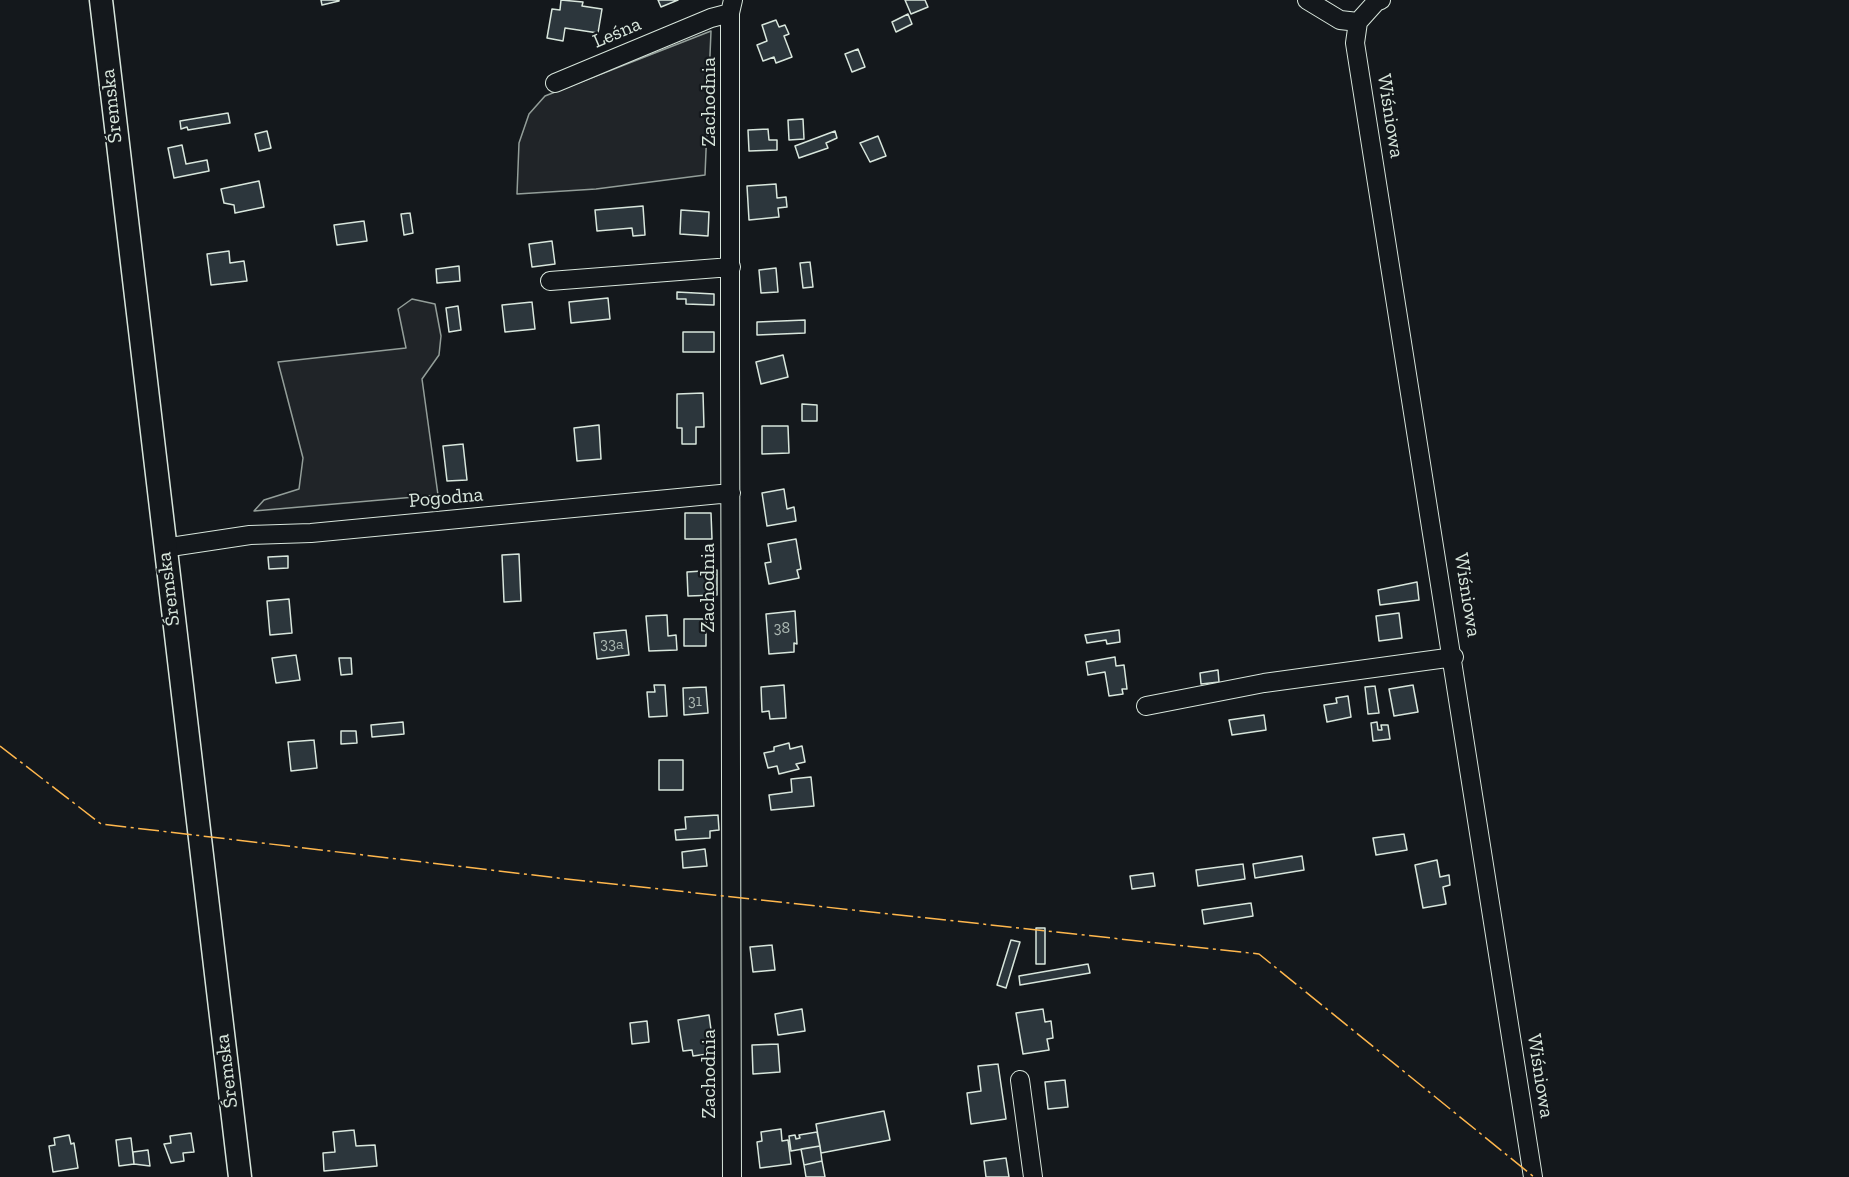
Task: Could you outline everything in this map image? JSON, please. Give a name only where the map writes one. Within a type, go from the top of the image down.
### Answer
[{"type":"main road","name":"Śremska","points":[[101,0],[240,1177]]},
{"type":"street","points":[[1307,0],[1340,20],[1358,22],[1376,2],[1381,0]]},
{"type":"street","name":"Leśna","points":[[555,83],[711,18],[732,6]]},
{"type":"street","name":"Zachodnia","points":[[732,6],[732,1177]]},
{"type":"street","name":"Wiśniowa","points":[[1358,22],[1355,43],[1454,657],[1533,1177]]},
{"type":"street","points":[[550,281],[731,267]]},
{"type":"street","name":"Pogodna","points":[[164,548],[250,535],[311,533],[731,493]]},
{"type":"street","points":[[1146,706],[1264,683],[1454,657]]},
{"type":"street","points":[[1020,1080],[1033,1177]]},
{"type":"shaded area","points":[[711,31],[705,175],[596,189],[517,194],[519,143],[529,114],[545,96]]},
{"type":"shaded area","points":[[412,299],[435,304],[441,336],[439,355],[422,379],[438,495],[254,511],[264,500],[299,489],[303,458],[278,362],[406,348],[398,309]]},
{"type":"building","points":[[321,0],[339,0],[339,1],[322,5]]},
{"type":"building","points":[[561,0],[583,2],[582,6],[602,9],[598,33],[565,28],[563,41],[547,38],[552,9],[560,10]]},
{"type":"building","points":[[658,0],[678,0],[661,7]]},
{"type":"building","points":[[905,0],[925,0],[928,7],[911,14]]},
{"type":"building","points":[[908,14],[912,24],[896,32],[892,22]]},
{"type":"building","points":[[776,20],[779,27],[785,25],[789,34],[784,36],[792,57],[776,63],[774,57],[763,61],[757,45],[767,41],[762,25]]},
{"type":"building","points":[[858,49],[865,67],[852,72],[845,54]]},
{"type":"building","points":[[228,113],[230,123],[188,130],[187,127],[181,129],[180,121]]},
{"type":"building","points":[[803,119],[804,139],[789,140],[788,120]]},
{"type":"building","points":[[768,129],[769,140],[777,140],[777,150],[749,151],[748,130]]},
{"type":"building","points":[[267,131],[271,148],[259,151],[255,134]]},
{"type":"building","points":[[835,131],[837,138],[826,143],[828,148],[799,158],[795,146]]},
{"type":"building","points":[[878,136],[886,156],[870,162],[860,143]]},
{"type":"building","points":[[182,145],[186,164],[207,160],[209,171],[174,178],[168,148]]},
{"type":"building","points":[[259,181],[264,207],[235,213],[234,205],[224,203],[221,189]]},
{"type":"building","points":[[776,184],[777,198],[786,197],[787,207],[778,208],[779,217],[749,220],[747,186]]},
{"type":"building","points":[[643,206],[645,235],[633,236],[632,228],[597,231],[595,210]]},
{"type":"building","points":[[681,210],[709,212],[708,236],[680,234]]},
{"type":"building","points":[[410,213],[413,233],[404,235],[401,214]]},
{"type":"building","points":[[364,221],[367,241],[337,245],[334,225]]},
{"type":"building","points":[[552,241],[555,264],[532,267],[529,244]]},
{"type":"building","points":[[229,251],[230,263],[244,261],[247,281],[211,285],[207,254]]},
{"type":"building","points":[[810,262],[813,287],[803,288],[800,263]]},
{"type":"building","points":[[459,266],[460,281],[437,283],[436,269]]},
{"type":"building","points":[[776,268],[778,292],[761,293],[759,270]]},
{"type":"building","points":[[677,292],[714,294],[714,305],[686,304],[686,299],[677,299]]},
{"type":"building","points":[[608,298],[610,319],[571,323],[569,302]]},
{"type":"building","points":[[532,302],[535,329],[505,332],[502,305]]},
{"type":"building","points":[[458,306],[461,330],[449,332],[446,308]]},
{"type":"building","points":[[805,320],[805,333],[757,335],[757,322]]},
{"type":"building","points":[[683,332],[714,332],[714,352],[683,352]]},
{"type":"building","points":[[783,355],[788,377],[761,384],[756,362]]},
{"type":"building","points":[[703,393],[704,427],[696,427],[696,444],[682,444],[682,428],[677,428],[677,394]]},
{"type":"building","points":[[802,404],[817,405],[817,421],[802,421]]},
{"type":"building","points":[[599,425],[601,459],[577,461],[574,428]]},
{"type":"building","points":[[762,426],[788,426],[789,453],[762,454]]},
{"type":"building","points":[[463,444],[467,480],[447,481],[443,446]]},
{"type":"building","points":[[784,489],[787,509],[794,507],[796,521],[767,526],[762,493]]},
{"type":"building","points":[[685,513],[711,513],[712,539],[685,539]]},
{"type":"building","points":[[796,539],[801,569],[797,570],[799,578],[769,584],[765,563],[771,562],[768,544]]},
{"type":"building","points":[[519,554],[521,601],[504,602],[502,555]]},
{"type":"building","points":[[288,556],[288,568],[269,569],[268,557]]},
{"type":"building","points":[[717,570],[717,595],[688,596],[687,572]]},
{"type":"building","points":[[1417,582],[1419,600],[1380,605],[1378,590]]},
{"type":"building","points":[[289,599],[292,633],[270,635],[267,601]]},
{"type":"building","points":[[795,611],[797,644],[794,643],[794,652],[769,654],[766,614]]},
{"type":"building","points":[[1399,613],[1402,638],[1379,641],[1376,616]]},
{"type":"building","points":[[667,615],[668,636],[676,635],[677,650],[649,651],[646,616]]},
{"type":"building","points":[[684,619],[706,619],[706,646],[684,646]]},
{"type":"building","points":[[626,630],[629,655],[597,659],[594,633]]},
{"type":"building","points":[[1119,630],[1120,642],[1107,644],[1106,640],[1087,643],[1085,635]]},
{"type":"building","points":[[296,655],[300,680],[276,683],[272,658]]},
{"type":"building","points":[[1115,657],[1116,666],[1124,665],[1127,689],[1122,689],[1123,694],[1109,696],[1105,672],[1088,675],[1086,662]]},
{"type":"building","points":[[339,658],[351,658],[352,674],[341,675]]},
{"type":"building","points":[[1218,670],[1219,682],[1201,684],[1200,673]]},
{"type":"building","points":[[654,685],[665,685],[667,716],[649,717],[647,692],[655,692]]},
{"type":"building","points":[[784,685],[786,718],[770,719],[769,711],[762,712],[761,687]]},
{"type":"building","points":[[1413,685],[1418,712],[1394,716],[1389,689]]},
{"type":"building","points":[[1375,686],[1379,713],[1368,714],[1365,687]]},
{"type":"building","points":[[706,687],[708,713],[684,715],[683,688]]},
{"type":"building","points":[[1348,696],[1351,717],[1327,722],[1324,705],[1337,703],[1336,698]]},
{"type":"building","points":[[1264,715],[1266,730],[1232,735],[1229,720]]},
{"type":"building","points":[[403,722],[404,734],[372,737],[371,725]]},
{"type":"building","points":[[1377,722],[1378,730],[1382,730],[1381,725],[1388,725],[1390,739],[1373,741],[1371,723]]},
{"type":"building","points":[[341,731],[356,731],[357,743],[341,744]]},
{"type":"building","points":[[314,740],[317,768],[291,771],[288,742]]},
{"type":"building","points":[[789,743],[790,749],[802,746],[805,762],[796,764],[799,769],[779,774],[777,766],[768,768],[764,753],[774,751],[774,747]]},
{"type":"building","points":[[659,760],[683,760],[683,790],[659,790]]},
{"type":"building","points":[[811,777],[814,806],[771,810],[769,795],[792,792],[791,779]]},
{"type":"building","points":[[718,815],[719,830],[710,831],[710,838],[676,840],[675,830],[686,829],[685,817]]},
{"type":"building","points":[[1404,834],[1407,850],[1376,855],[1373,838]]},
{"type":"building","points":[[705,849],[707,866],[683,868],[682,852]]},
{"type":"building","points":[[1302,856],[1304,870],[1255,878],[1253,864]]},
{"type":"building","points":[[1437,860],[1440,877],[1449,875],[1450,885],[1443,887],[1446,904],[1423,908],[1415,865]]},
{"type":"building","points":[[1243,864],[1245,879],[1198,886],[1196,870]]},
{"type":"building","points":[[1153,873],[1155,886],[1132,889],[1130,876]]},
{"type":"building","points":[[1251,903],[1253,916],[1204,924],[1202,910]]},
{"type":"building","points":[[1036,928],[1045,928],[1045,964],[1036,964]]},
{"type":"building","points":[[1011,940],[1020,942],[1006,988],[997,985]]},
{"type":"building","points":[[772,945],[775,970],[753,972],[750,947]]},
{"type":"building","points":[[1088,964],[1090,973],[1020,985],[1019,976]]},
{"type":"building","points":[[802,1009],[805,1031],[778,1035],[775,1014]]},
{"type":"building","points":[[1043,1009],[1045,1022],[1051,1021],[1053,1038],[1047,1039],[1049,1050],[1023,1054],[1016,1013]]},
{"type":"building","points":[[709,1015],[712,1037],[706,1038],[708,1054],[693,1056],[692,1050],[683,1051],[678,1020]]},
{"type":"building","points":[[647,1021],[649,1042],[632,1044],[630,1023]]},
{"type":"building","points":[[778,1044],[780,1072],[753,1074],[752,1045]]},
{"type":"building","points":[[998,1064],[1006,1119],[971,1124],[967,1093],[981,1091],[978,1066]]},
{"type":"building","points":[[1065,1080],[1068,1107],[1048,1109],[1045,1082]]},
{"type":"building","points":[[884,1111],[890,1140],[821,1153],[816,1124]]},
{"type":"building","points":[[781,1129],[782,1141],[788,1140],[791,1164],[760,1168],[757,1142],[762,1141],[761,1132]]},
{"type":"building","points":[[354,1130],[356,1146],[375,1145],[377,1166],[324,1171],[323,1153],[335,1152],[333,1132]]},
{"type":"building","points":[[817,1132],[820,1146],[791,1151],[789,1136],[795,1135],[796,1139],[800,1138],[799,1135]]},
{"type":"building","points":[[191,1133],[194,1152],[183,1153],[184,1161],[171,1163],[164,1144],[171,1143],[170,1136]]},
{"type":"building","points":[[69,1135],[71,1144],[74,1143],[78,1168],[53,1172],[49,1146],[55,1145],[54,1138]]},
{"type":"building","points":[[131,1138],[134,1164],[119,1166],[116,1140]]},
{"type":"building","points":[[820,1146],[822,1161],[804,1165],[801,1149]]},
{"type":"building","points":[[148,1150],[150,1166],[134,1164],[133,1152]]},
{"type":"building","points":[[1006,1158],[1009,1177],[986,1177],[984,1161]]},
{"type":"building","points":[[822,1161],[825,1177],[806,1177],[804,1165]]},
{"type":"power","points":[[0,746],[101,824],[558,878],[1259,954],[1534,1177]]}]
